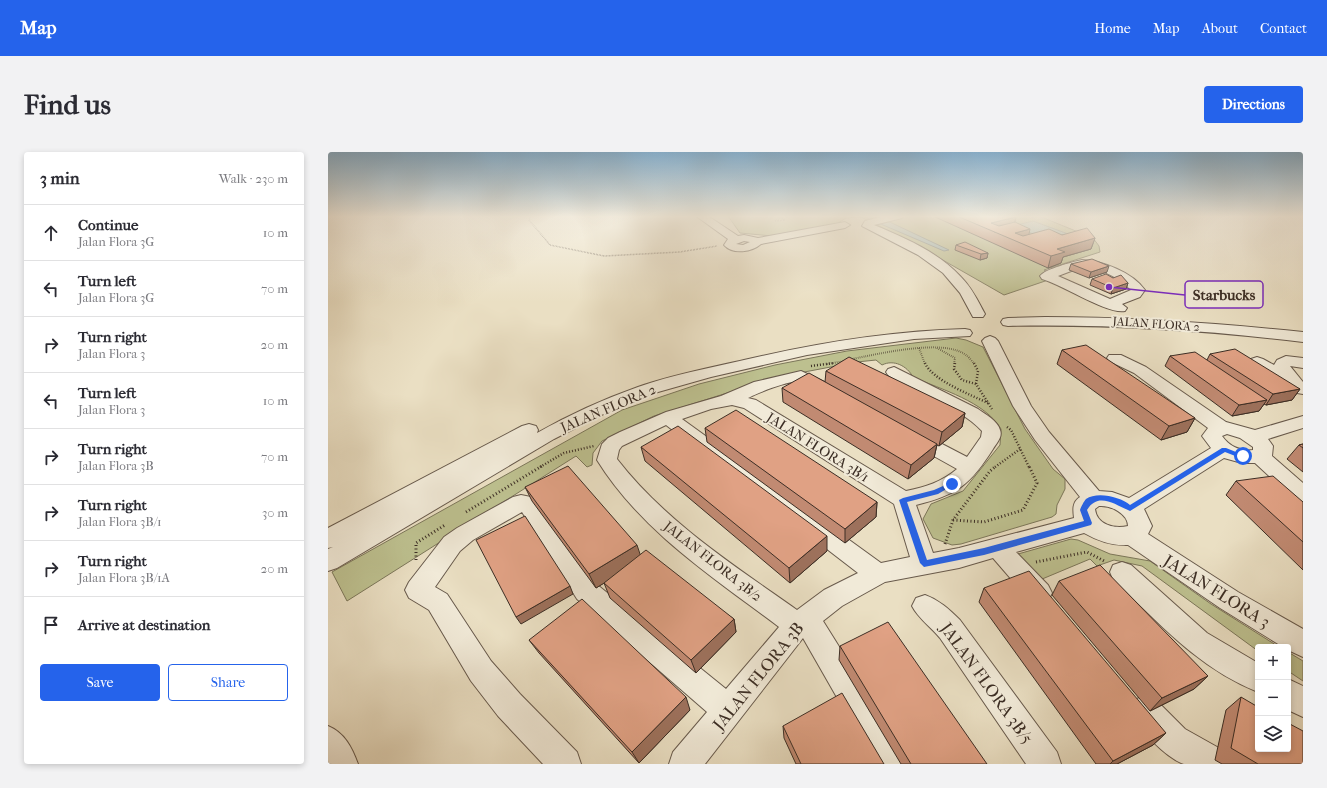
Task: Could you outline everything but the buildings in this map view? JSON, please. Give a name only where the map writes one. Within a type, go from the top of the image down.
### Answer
[{"type":"street","points":[[908,245],[923,253],[947,271],[999,327],[1022,406],[1091,511],[1096,529],[1115,537],[1133,536],[1138,532],[1140,526],[1139,520],[1130,508],[1116,501],[1091,511]]},
{"type":"street","points":[[1107,303],[1135,294],[1138,290],[1118,273],[1089,264],[1082,264],[1049,277],[1107,303],[1167,324]]},
{"type":"street","points":[[1075,288],[1099,280],[1117,280],[1130,291],[1107,303]]},
{"type":"street","points":[[1107,303],[1111,315],[1109,321]]},
{"type":"street","points":[[964,318],[999,327],[976,338],[961,328],[964,318]]},
{"type":"street","name":"JALAN FLORA 2","points":[[999,327],[1109,321],[1167,324],[1303,337]]},
{"type":"street","name":"JALAN FLORA 2","points":[[328,539],[536,426],[583,403],[638,381],[701,364],[801,342],[909,327],[961,328]]},
{"type":"street","name":"JALAN FLORA 2","points":[[999,327],[1083,328],[1157,332],[1303,345]]},
{"type":"street","name":"JALAN FLORA 2","points":[[328,561],[547,435],[593,412],[645,390],[707,373],[807,350],[961,328]]},
{"type":"street","points":[[1115,358],[1135,366],[1221,428],[1241,431],[1303,494]]},
{"type":"street","points":[[1299,386],[1282,366],[1286,361],[1303,363]]},
{"type":"street","points":[[1257,362],[1299,386]]},
{"type":"street","points":[[894,372],[911,384],[978,416],[991,430],[991,437],[970,467],[952,484],[936,492],[903,500],[931,562]]},
{"type":"street","points":[[724,401],[760,386],[801,376],[843,399]]},
{"type":"street","name":"JALAN FLORA 3B/1","points":[[668,418],[724,401],[733,400],[750,404],[903,500]]},
{"type":"street","points":[[668,418],[878,574]]},
{"type":"street","name":"JALAN FLORA 3B/2","points":[[668,418],[616,442],[609,449],[607,460],[627,487],[678,536],[802,621]]},
{"type":"street","points":[[1221,428],[1216,430],[1212,436],[1218,445],[1224,449],[1243,456],[1303,422]]},
{"type":"street","points":[[899,429],[970,467]]},
{"type":"street","points":[[1130,508],[1224,449]]},
{"type":"street","points":[[565,764],[509,704],[481,671],[438,602],[418,590],[452,544],[465,534],[521,503],[528,504],[586,591],[729,711]]},
{"type":"street","name":"JALAN FLORA 3B","points":[[685,764],[802,621],[833,598],[878,574],[1011,544],[1091,511]]},
{"type":"street","name":"JALAN FLORA 3","points":[[1133,536],[1211,588],[1303,644]]},
{"type":"street","points":[[1011,544],[1056,613]]},
{"type":"street","points":[[1122,572],[1197,642],[1255,676]]},
{"type":"street","name":"JALAN FLORA 3B/5","points":[[925,606],[938,616],[950,629],[1045,764]]},
{"type":"street","points":[[802,621],[893,764]]},
{"type":"street","points":[[1131,695],[1174,740],[1214,764]]},
{"type":"street","points":[[1291,696],[1303,702]]},
{"type":"street","points":[[328,742],[342,764]]},
{"type":"path","points":[[550,245],[604,256],[680,252],[719,245]]},
{"type":"path","points":[[935,347],[955,358],[954,369],[962,380],[976,384],[995,413]]},
{"type":"path","points":[[804,368],[919,348],[935,347],[961,351],[971,357],[978,371],[976,384]]},
{"type":"path","points":[[919,348],[928,370],[955,387],[989,403]]},
{"type":"path","points":[[953,520],[984,522],[1023,510],[1037,483],[1011,430],[1002,422]]},
{"type":"path","points":[[931,562],[953,520],[990,470],[1020,449]]},
{"type":"path","points":[[1011,544],[1033,563],[1087,552],[1122,572]]},
{"type":"green space","points":[[916,245],[1098,245],[1099,246],[1100,252],[1044,270],[1057,277],[1004,295]]},
{"type":"green space","points":[[956,338],[966,340],[983,347],[1025,429],[1053,469],[1065,479],[1065,489],[1057,505],[1056,514],[1052,517],[961,544],[952,545],[933,538],[923,519],[931,504],[963,491],[1000,445],[1001,429],[994,419],[962,397],[913,377],[904,367],[896,363],[887,363],[882,365],[876,360],[857,362],[778,377],[654,416],[602,441],[593,453],[592,465],[587,467],[576,456],[347,601],[332,572],[622,410],[699,384],[775,365],[847,351]]},
{"type":"green space","points":[[1071,539],[1078,540],[1110,554],[1150,561],[1211,604],[1274,644],[1255,644],[1255,649],[1142,566],[1114,560],[1097,566],[1090,559],[1035,582],[1011,556]]},
{"type":"green space","points":[[1291,654],[1303,661],[1303,681],[1291,673]]},
{"type":"water","points":[[929,245],[937,245],[949,250],[944,251]]},
{"type":"place","name":"Starbucks","points":[[1109,287]]},
{"type":"route","points":[[952,484],[936,492],[903,500],[924,563],[959,558],[984,552],[1088,523],[1083,510],[1084,505],[1094,498],[1110,499],[1125,504],[1130,508],[1191,468],[1224,449],[1236,455],[1243,456]]}]
